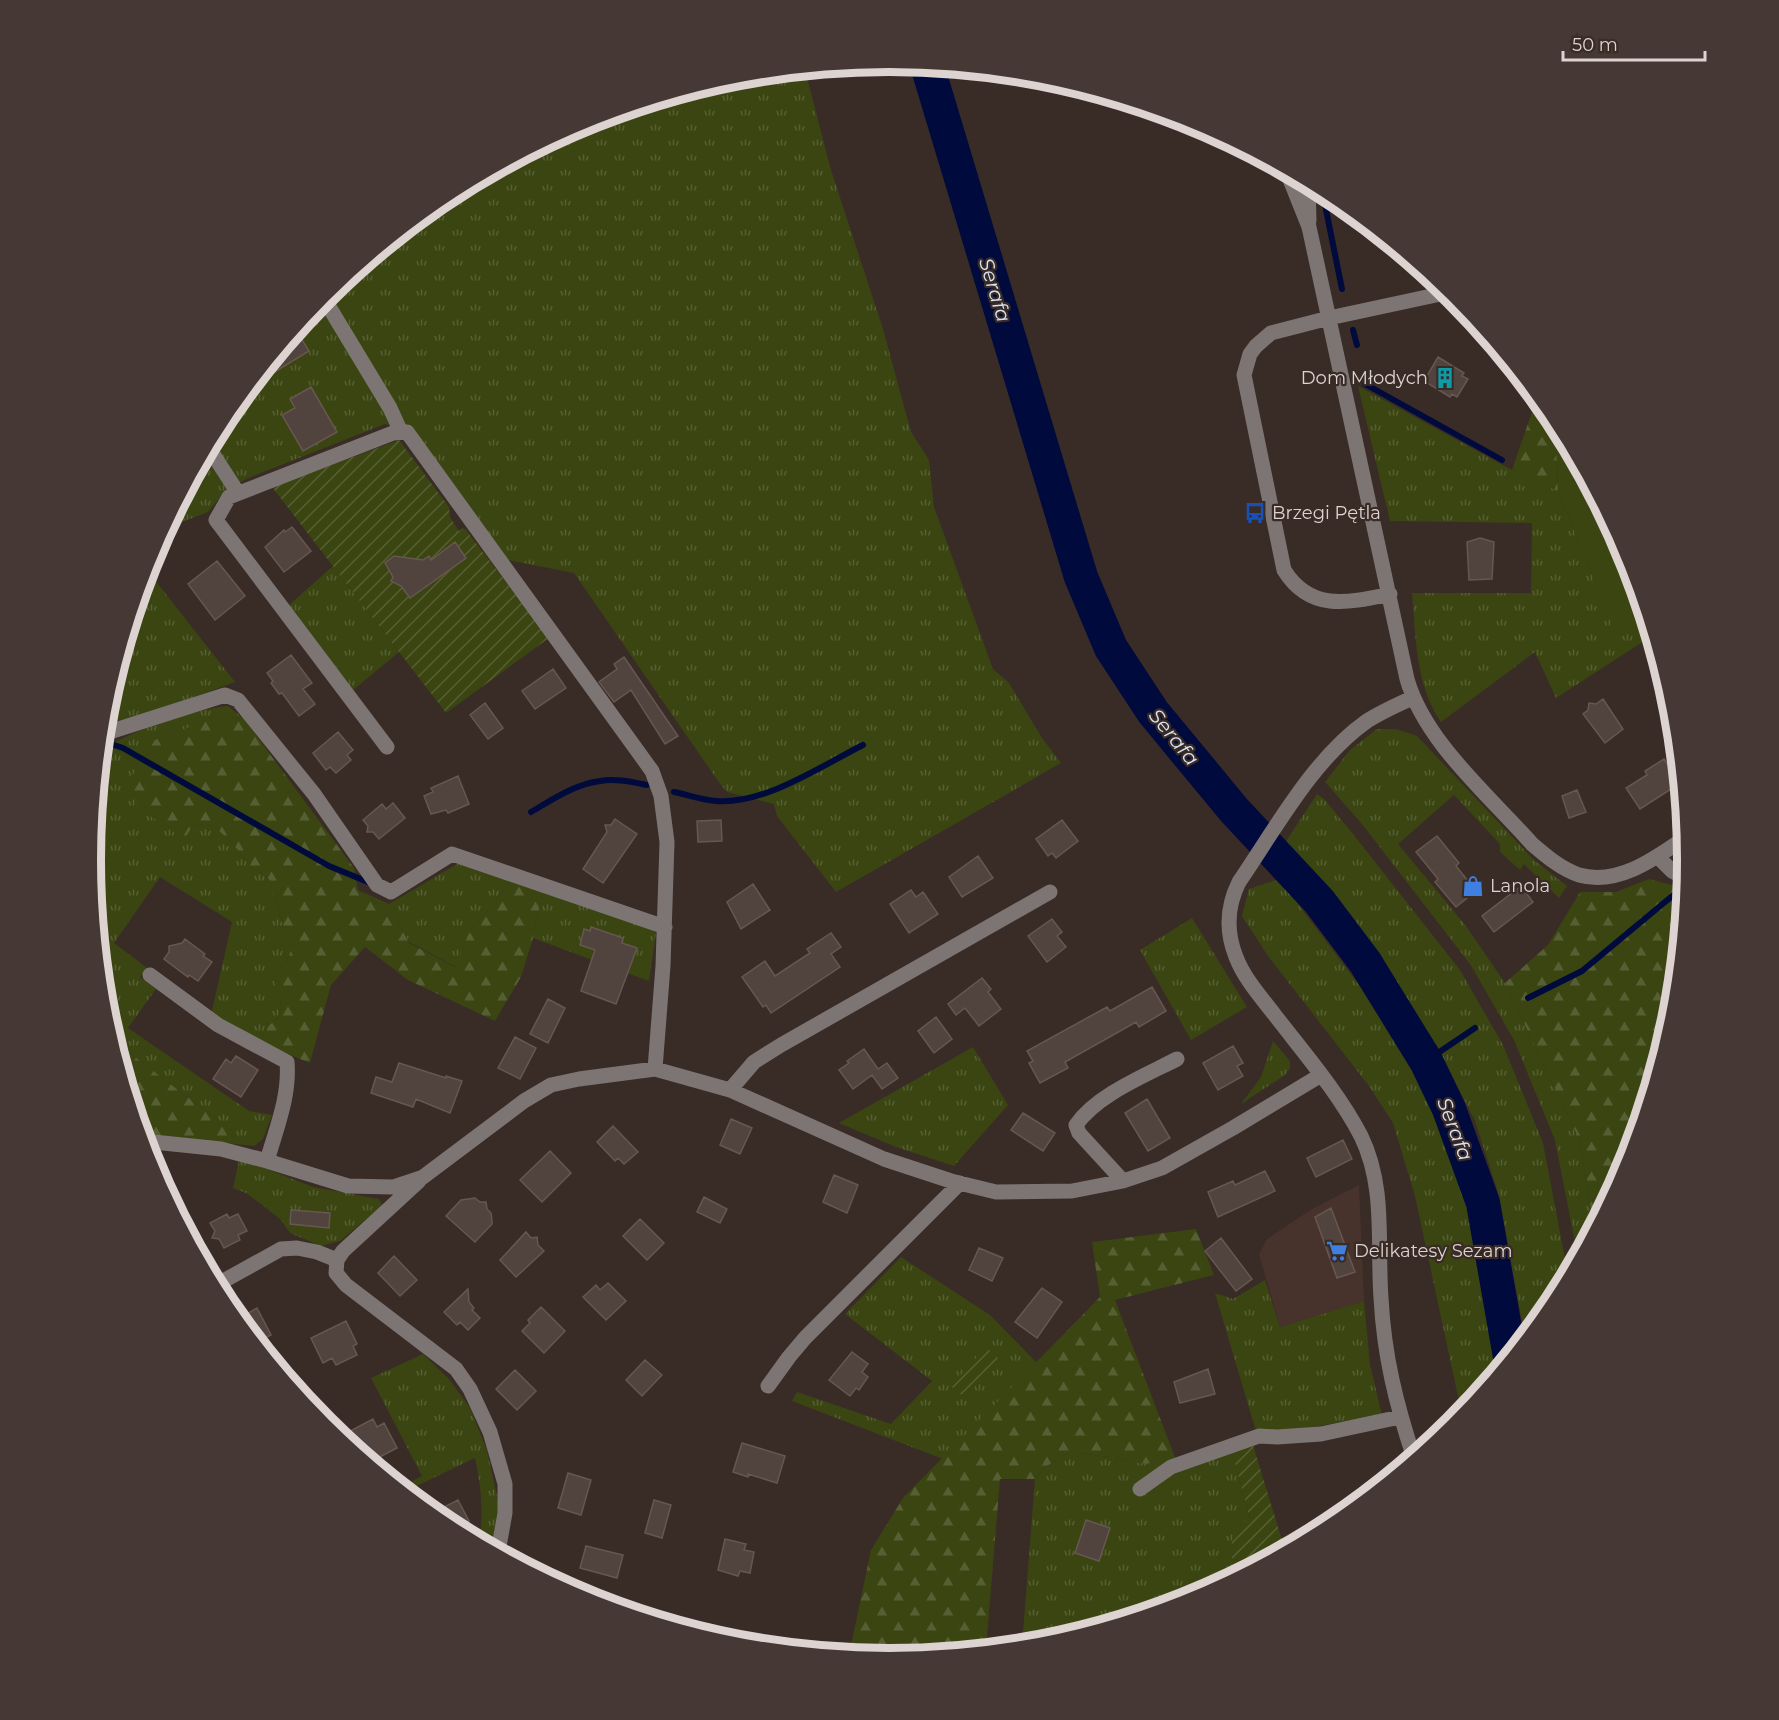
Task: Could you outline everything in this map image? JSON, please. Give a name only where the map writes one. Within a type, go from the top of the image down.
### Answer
[{"type":"street","points":[[1291,183],[1309,227],[1412,698],[1425,722],[1448,751],[1532,844],[1558,865],[1579,875],[1607,877],[1635,868],[1658,857],[1677,843]]},
{"type":"street","points":[[1308,193],[1309,227]]},
{"type":"street","points":[[1389,594],[1337,601],[1318,600],[1307,595],[1290,580],[1284,570],[1244,375],[1250,354],[1271,333],[1438,295]]},
{"type":"street","points":[[329,306],[390,408],[401,432]]},
{"type":"street","points":[[387,747],[216,520],[229,497],[393,433],[407,432],[652,771],[661,796],[667,842],[665,927],[655,1069]]},
{"type":"street","points":[[214,455],[238,493]]},
{"type":"street","points":[[113,731],[225,695],[238,700],[314,794],[377,885],[391,892],[452,854],[665,927]]},
{"type":"street","points":[[1411,1450],[1386,1351],[1381,1295],[1379,1213],[1372,1168],[1359,1134],[1321,1075],[1245,975],[1235,956],[1230,934],[1230,908],[1239,882],[1304,785],[1334,751],[1360,727],[1379,714],[1412,698]]},
{"type":"street","points":[[1658,857],[1677,874]]},
{"type":"street","points":[[730,1090],[754,1062],[781,1045],[1050,892]]},
{"type":"street","points":[[150,975],[218,1025],[287,1062],[288,1074],[282,1109],[267,1161]]},
{"type":"street","points":[[1123,1181],[1079,1133],[1076,1125],[1090,1108],[1177,1059]]},
{"type":"street","points":[[499,1544],[505,1513],[505,1484],[490,1432],[470,1389],[456,1369],[346,1285],[336,1273],[338,1260],[343,1251],[423,1177],[466,1147],[524,1101],[551,1085],[655,1069],[730,1090],[884,1159],[996,1192],[1072,1191],[1123,1181],[1162,1168],[1321,1075]]},
{"type":"street","points":[[154,1142],[221,1149],[348,1186],[393,1187],[423,1177]]},
{"type":"street","points":[[768,1386],[805,1338],[960,1183]]},
{"type":"street","points":[[223,1281],[281,1249],[297,1248],[338,1260]]},
{"type":"street","points":[[1140,1489],[1171,1467],[1259,1436],[1320,1434],[1401,1416]]},
{"type":"shaded area","points":[[1359,1185],[1364,1301],[1280,1327],[1259,1254],[1267,1239],[1312,1209]]},
{"type":"green space","points":[[807,77],[831,170],[883,329],[911,432],[929,460],[934,507],[993,669],[1009,683],[1042,738],[1061,763],[836,892],[777,816],[774,804],[727,792],[574,573],[503,559],[412,431],[385,424],[246,479],[226,490],[208,512],[177,524],[207,466],[234,422],[264,380],[332,303],[410,235],[495,178],[541,153],[588,132],[686,99],[736,87]]},
{"type":"green space","points":[[1358,386],[1512,470],[1558,491],[1617,636],[1641,623],[1646,640],[1556,698],[1535,652],[1441,722],[1432,707],[1421,676],[1412,593],[1531,593],[1532,523],[1390,521]]},
{"type":"green space","points":[[1534,407],[1556,440],[1558,491],[1512,470]]},
{"type":"green space","points":[[399,440],[449,507],[450,517],[459,531],[463,528],[466,530],[549,638],[446,713],[272,487]]},
{"type":"green space","points":[[1556,440],[1596,511],[1618,558],[1636,607],[1641,623],[1617,637],[1558,491]]},
{"type":"green space","points":[[333,566],[399,652],[353,690],[289,605]]},
{"type":"green space","points":[[154,578],[235,682],[150,713],[114,722],[128,656]]},
{"type":"green space","points":[[228,706],[244,719],[219,716],[194,824],[214,826],[233,844],[253,869],[269,879],[284,929],[294,943],[287,960],[273,979],[281,999],[279,1017],[266,1028],[261,1043],[211,1015],[232,922],[160,877],[114,943],[147,968],[140,977],[156,989],[128,1028],[249,1111],[272,1115],[263,1139],[254,1146],[236,1144],[232,1131],[131,1054],[126,1057],[108,963],[103,912],[101,860],[103,808],[110,745],[163,722]]},
{"type":"green space","points":[[219,716],[244,719],[354,868],[358,890],[395,916],[409,943],[455,967],[468,935],[511,881],[543,891],[533,938],[521,977],[495,1021],[408,980],[365,947],[331,985],[310,1063],[261,1043],[266,1028],[279,1017],[281,999],[273,979],[287,960],[294,943],[284,929],[269,879],[253,869],[233,844],[214,826],[194,824],[184,839],[137,807],[129,781],[155,740]]},
{"type":"green space","points":[[1377,729],[1396,729],[1417,736],[1534,860],[1567,886],[1559,898],[1524,864],[1520,870],[1500,852],[1500,844],[1454,795],[1398,844],[1466,926],[1505,983],[1580,1141],[1592,1216],[1576,1247],[1555,1140],[1514,1040],[1470,964],[1362,824],[1325,782],[1350,750]]},
{"type":"green space","points":[[1317,794],[1324,799],[1460,970],[1503,1045],[1543,1143],[1566,1264],[1523,1329],[1499,1195],[1475,1121],[1437,1046],[1358,928],[1281,849]]},
{"type":"green space","points":[[459,863],[511,881],[468,935],[456,967],[409,942],[395,916],[358,890],[389,904]]},
{"type":"green space","points":[[1279,879],[1396,1034],[1442,1129],[1478,1220],[1500,1359],[1460,1404],[1415,1196],[1393,1123],[1369,1086],[1268,956],[1242,916],[1249,889]]},
{"type":"green space","points":[[1649,879],[1672,885],[1677,887],[1676,912],[1671,963],[1651,1064],[1618,1162],[1592,1216],[1580,1141],[1505,983],[1548,945],[1580,892],[1616,892]]},
{"type":"green space","points":[[543,891],[650,927],[656,933],[649,981],[533,938]]},
{"type":"green space","points":[[1192,918],[1247,1007],[1191,1040],[1140,950]]},
{"type":"green space","points":[[1273,1041],[1290,1061],[1290,1068],[1285,1075],[1241,1104],[1261,1077]]},
{"type":"green space","points":[[973,1047],[1008,1105],[954,1166],[896,1147],[839,1123]]},
{"type":"green space","points":[[131,1054],[232,1131],[236,1144],[151,1134],[126,1057]]},
{"type":"green space","points":[[239,1160],[313,1187],[379,1199],[382,1204],[340,1241],[321,1246],[290,1233],[280,1219],[261,1204],[246,1193],[233,1188]]},
{"type":"green space","points":[[1196,1229],[1214,1275],[1115,1300],[1176,1460],[1145,1464],[1069,1452],[1047,1466],[1035,1479],[1000,1479],[987,1642],[890,1648],[851,1646],[871,1550],[903,1498],[1100,1297],[1092,1242]]},
{"type":"green space","points":[[901,1257],[990,1315],[1037,1363],[943,1459],[792,1401],[797,1392],[891,1424],[932,1381],[845,1314]]},
{"type":"green space","points":[[1265,1280],[1280,1327],[1364,1301],[1370,1365],[1382,1415],[1307,1428],[1262,1432],[1255,1428],[1215,1293],[1233,1299]]},
{"type":"green space","points":[[986,1347],[999,1359],[965,1398],[951,1386]]},
{"type":"green space","points":[[423,1354],[449,1379],[470,1408],[487,1450],[499,1506],[492,1540],[480,1533],[481,1500],[475,1458],[413,1487],[410,1485],[408,1483],[422,1476],[371,1378]]},
{"type":"green space","points":[[1253,1445],[1283,1543],[1244,1564],[1230,1557],[1234,1527],[1250,1519],[1232,1452]]},
{"type":"green space","points":[[1069,1452],[1145,1464],[1232,1452],[1250,1519],[1230,1557],[1244,1564],[1191,1588],[1143,1606],[1093,1621],[1023,1636],[1035,1479],[1047,1466]]},
{"type":"building","points":[[300,337],[309,351],[266,377]]},
{"type":"building","name":"Dom Młodych","points":[[1438,357],[1464,373],[1462,376],[1468,379],[1457,397],[1452,394],[1450,397],[1424,381]]},
{"type":"building","points":[[311,387],[337,432],[303,451],[282,415],[295,408],[290,399]]},
{"type":"building","points":[[292,527],[311,551],[284,572],[265,547],[284,530],[285,532]]},
{"type":"building","points":[[1480,538],[1494,542],[1492,579],[1469,580],[1467,542]]},
{"type":"building","points":[[455,542],[466,558],[410,598],[401,586],[391,581],[393,577],[385,563],[394,556],[423,560],[429,556],[431,560]]},
{"type":"building","points":[[217,561],[245,596],[215,620],[188,584]]},
{"type":"building","points":[[291,655],[312,683],[303,689],[315,704],[299,716],[282,693],[279,694],[267,673]]},
{"type":"building","points":[[624,657],[678,736],[665,744],[631,690],[614,702],[599,682],[617,669],[614,664]]},
{"type":"building","points":[[553,669],[566,688],[535,709],[522,691]]},
{"type":"building","points":[[1603,699],[1623,729],[1605,743],[1583,714],[1588,710],[1589,703],[1596,704]]},
{"type":"building","points":[[485,703],[503,728],[488,739],[470,715]]},
{"type":"building","points":[[338,732],[353,750],[347,755],[351,760],[336,773],[330,767],[326,770],[313,753]]},
{"type":"building","points":[[1664,759],[1673,773],[1674,787],[1640,809],[1626,788],[1647,775],[1645,771]]},
{"type":"building","points":[[458,776],[469,804],[448,813],[446,810],[431,814],[424,796],[433,792],[431,788]]},
{"type":"building","points":[[1577,790],[1586,812],[1569,818],[1562,796]]},
{"type":"building","points":[[393,803],[405,818],[379,839],[373,832],[367,832],[368,826],[363,820],[382,804],[386,809]]},
{"type":"building","points":[[615,819],[637,834],[603,883],[583,869],[607,832],[605,825],[611,825]]},
{"type":"building","points":[[721,820],[722,841],[698,842],[697,821]]},
{"type":"building","points":[[1062,820],[1078,841],[1056,858],[1052,853],[1048,856],[1036,839]]},
{"type":"building","points":[[1437,836],[1459,863],[1456,866],[1476,891],[1456,907],[1435,882],[1438,879],[1416,852]]},
{"type":"building","points":[[978,856],[993,878],[962,897],[949,877]]},
{"type":"building","points":[[753,884],[770,910],[741,929],[727,902]]},
{"type":"building","points":[[1521,886],[1533,902],[1494,932],[1482,916]]},
{"type":"building","points":[[911,890],[916,897],[923,892],[938,914],[909,933],[890,904]]},
{"type":"building","points":[[1052,919],[1062,932],[1057,936],[1066,947],[1047,962],[1028,936]]},
{"type":"building","points":[[591,927],[623,938],[622,943],[637,948],[616,1004],[581,991],[595,950],[580,945],[584,929],[590,931]]},
{"type":"building","points":[[831,933],[841,947],[831,954],[840,967],[771,1013],[766,1005],[763,1007],[742,977],[765,961],[775,976],[810,953],[807,949]]},
{"type":"building","points":[[185,939],[212,962],[198,981],[189,975],[188,977],[164,959],[169,952],[169,946],[182,943]]},
{"type":"building","points":[[982,978],[991,989],[988,992],[1001,1009],[979,1026],[965,1008],[956,1015],[948,1004]]},
{"type":"building","points":[[1152,987],[1166,1011],[1139,1027],[1136,1022],[1065,1062],[1068,1068],[1040,1083],[1029,1063],[1033,1061],[1027,1051],[1107,1007],[1110,1011]]},
{"type":"building","points":[[548,999],[565,1008],[548,1043],[530,1034]]},
{"type":"building","points":[[936,1017],[952,1039],[934,1053],[918,1031]]},
{"type":"building","points":[[515,1037],[536,1048],[520,1079],[498,1068]]},
{"type":"building","points":[[1233,1046],[1243,1063],[1237,1066],[1243,1076],[1218,1090],[1203,1063]]},
{"type":"building","points":[[864,1049],[878,1069],[887,1063],[898,1078],[882,1089],[872,1075],[853,1089],[839,1070]]},
{"type":"building","points":[[236,1056],[258,1070],[241,1097],[213,1079],[226,1059],[231,1063]]},
{"type":"building","points":[[399,1063],[462,1081],[450,1113],[416,1099],[413,1107],[371,1093],[376,1077],[392,1082]]},
{"type":"building","points":[[1147,1099],[1170,1138],[1148,1151],[1125,1113]]},
{"type":"building","points":[[1023,1113],[1055,1133],[1043,1151],[1011,1130]]},
{"type":"building","points":[[731,1119],[752,1128],[740,1154],[720,1145]]},
{"type":"building","points":[[613,1126],[638,1152],[624,1164],[618,1158],[615,1161],[597,1142]]},
{"type":"building","points":[[1343,1140],[1352,1159],[1316,1177],[1307,1158]]},
{"type":"building","points":[[550,1151],[571,1173],[542,1202],[520,1180]]},
{"type":"building","points":[[1265,1171],[1275,1191],[1218,1217],[1208,1192],[1233,1181],[1235,1185]]},
{"type":"building","points":[[834,1175],[858,1185],[847,1213],[823,1202]]},
{"type":"building","points":[[704,1197],[727,1209],[720,1223],[697,1212]]},
{"type":"building","points":[[475,1198],[480,1202],[486,1202],[487,1209],[491,1213],[492,1224],[475,1242],[446,1216],[461,1200]]},
{"type":"building","name":"Delikatesy Sezam","points":[[1331,1208],[1355,1272],[1337,1278],[1315,1217]]},
{"type":"building","points":[[291,1210],[330,1213],[329,1228],[290,1224]]},
{"type":"building","points":[[227,1214],[229,1218],[238,1214],[247,1231],[238,1235],[240,1240],[224,1248],[219,1239],[212,1238],[215,1231],[210,1223]]},
{"type":"building","points":[[640,1219],[664,1243],[647,1260],[623,1236]]},
{"type":"building","points":[[526,1232],[531,1238],[537,1237],[538,1245],[544,1251],[516,1277],[500,1260]]},
{"type":"building","points":[[1221,1238],[1252,1279],[1236,1291],[1205,1251]]},
{"type":"building","points":[[979,1248],[1003,1258],[992,1281],[969,1270]]},
{"type":"building","points":[[394,1256],[417,1280],[400,1296],[378,1273]]},
{"type":"building","points":[[608,1283],[626,1301],[606,1320],[583,1297],[596,1285],[600,1290]]},
{"type":"building","points":[[1042,1288],[1062,1302],[1037,1338],[1015,1322]]},
{"type":"building","points":[[468,1289],[469,1302],[474,1308],[472,1310],[480,1318],[468,1330],[460,1322],[457,1325],[444,1312]]},
{"type":"building","points":[[541,1307],[565,1331],[544,1353],[522,1331],[530,1323],[528,1320]]},
{"type":"building","points":[[257,1308],[271,1335],[263,1339],[246,1314]]},
{"type":"building","points":[[346,1321],[357,1344],[353,1346],[357,1355],[336,1365],[332,1358],[323,1363],[311,1338]]},
{"type":"building","points":[[852,1352],[868,1364],[862,1372],[868,1377],[859,1390],[856,1388],[850,1396],[829,1380]]},
{"type":"building","points":[[645,1360],[662,1375],[642,1396],[626,1380]]},
{"type":"building","points":[[1208,1369],[1215,1394],[1180,1403],[1174,1382]]},
{"type":"building","points":[[515,1370],[536,1391],[517,1410],[496,1389]]},
{"type":"building","points":[[373,1419],[377,1427],[384,1423],[397,1448],[377,1458],[348,1432]]},
{"type":"building","points":[[742,1443],[785,1456],[777,1483],[733,1472]]},
{"type":"building","points":[[568,1473],[591,1480],[581,1515],[558,1508]]},
{"type":"building","points":[[458,1500],[469,1521],[465,1523],[442,1508]]},
{"type":"building","points":[[654,1500],[671,1505],[662,1538],[645,1533]]},
{"type":"building","points":[[1086,1520],[1110,1528],[1099,1561],[1075,1553]]},
{"type":"building","points":[[725,1539],[746,1544],[744,1550],[754,1552],[750,1573],[740,1571],[738,1576],[718,1570]]},
{"type":"building","points":[[586,1546],[623,1555],[617,1578],[580,1568]]},
{"type":"waterway","name":"Serafa","points":[[930,74],[1081,577],[1111,648],[1153,712],[1234,810],[1319,901],[1365,962],[1426,1061],[1449,1109],[1483,1203],[1508,1348]]},
{"type":"waterway","points":[[1325,204],[1342,289]]},
{"type":"waterway","points":[[1353,330],[1357,345]]},
{"type":"waterway","points":[[1365,384],[1502,460]]},
{"type":"waterway","points":[[110,744],[123,748],[329,866],[368,882]]},
{"type":"waterway","points":[[674,792],[716,801],[734,801],[753,797],[773,791],[863,745]]},
{"type":"waterway","points":[[531,812],[582,785],[606,780],[647,785]]},
{"type":"waterway","points":[[1528,998],[1582,971],[1677,892]]},
{"type":"waterway","points":[[1426,1061],[1475,1028]]},
{"type":"place","name":"Dom Młodych","points":[[1445,378]]},
{"type":"place","name":"Brzegi Pętla","points":[[1255,513]]},
{"type":"place","name":"Lanola","points":[[1473,886]]},
{"type":"place","name":"Delikatesy Sezam","points":[[1337,1251]]}]
